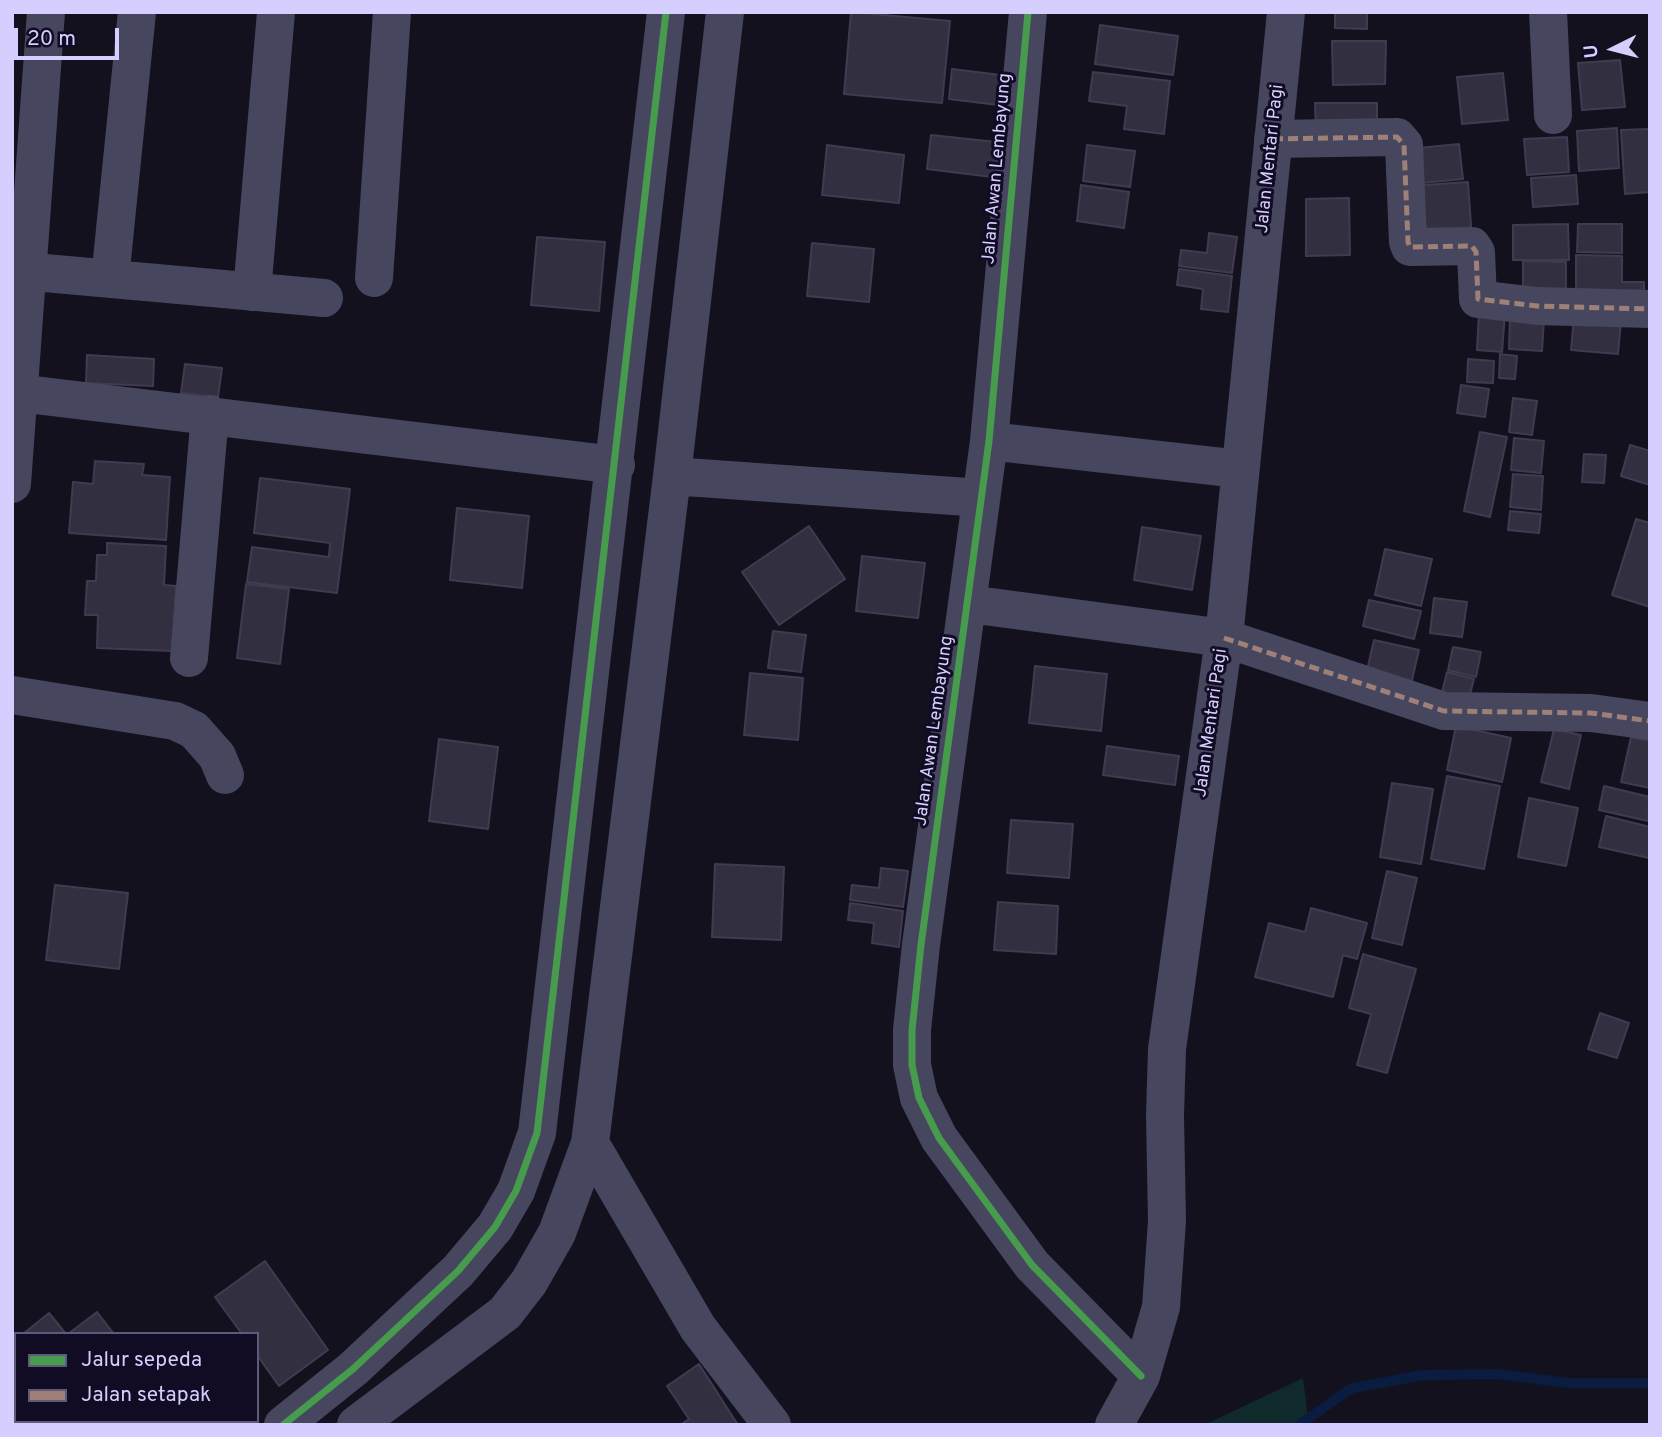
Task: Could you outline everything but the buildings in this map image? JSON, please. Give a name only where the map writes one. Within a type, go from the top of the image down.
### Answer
[{"type":"street","points":[[12,484],[46,12]]},
{"type":"street","points":[[110,279],[137,12]]},
{"type":"street","points":[[251,292],[276,12]]},
{"type":"street","points":[[374,278],[392,12]]},
{"type":"street","points":[[283,1425],[352,1369],[458,1271],[495,1227],[516,1191],[537,1133],[616,466],[666,12]]},
{"type":"street","points":[[356,1425],[505,1313],[529,1282],[556,1233],[590,1143],[672,477],[725,12]]},
{"type":"street","name":"Jalan Awan Lembayung","points":[[1028,12],[989,441],[921,945],[912,1030],[912,1065],[919,1098],[939,1138],[1032,1265],[1141,1376]]},
{"type":"street","name":"Jalan Mentari Pagi","points":[[1114,1425],[1141,1376],[1161,1307],[1167,1221],[1167,1049],[1224,638],[1286,12]]},
{"type":"street","points":[[1548,12],[1553,115]]},
{"type":"street","points":[[1273,139],[1397,137],[1404,145],[1410,247],[1472,246],[1476,252],[1478,299],[1537,306],[1650,309]]},
{"type":"street","points":[[45,273],[324,298]]},
{"type":"street","points":[[18,393],[210,414],[616,466],[635,495],[655,497],[672,477]]},
{"type":"street","points":[[190,657],[210,414]]},
{"type":"street","points":[[989,441],[1240,469]]},
{"type":"street","points":[[672,477],[981,498]]},
{"type":"street","points":[[968,604],[1224,638],[1444,711],[1591,713],[1650,721]]},
{"type":"street","points":[[12,695],[175,721],[194,730],[217,756],[225,775]]},
{"type":"street","points":[[590,1143],[698,1328],[772,1425]]},
{"type":"green space","points":[[1303,1378],[1309,1425],[1204,1425]]},
{"type":"waterway","points":[[1299,1425],[1352,1388],[1424,1375],[1497,1374],[1568,1383],[1650,1383]]},
{"type":"marked path","points":[[1273,139],[1397,137],[1404,145],[1410,247],[1472,246],[1476,252],[1478,299],[1537,306],[1650,309]]},
{"type":"marked path","points":[[1224,638],[1444,711],[1591,713],[1650,721]]},
{"type":"cycle path","points":[[283,1425],[353,1369],[458,1271],[495,1227],[516,1191],[537,1133],[666,12]]},
{"type":"cycle path","points":[[1028,12],[989,441],[921,945],[912,1030],[912,1065],[919,1098],[939,1138],[1032,1265],[1141,1376]]}]
